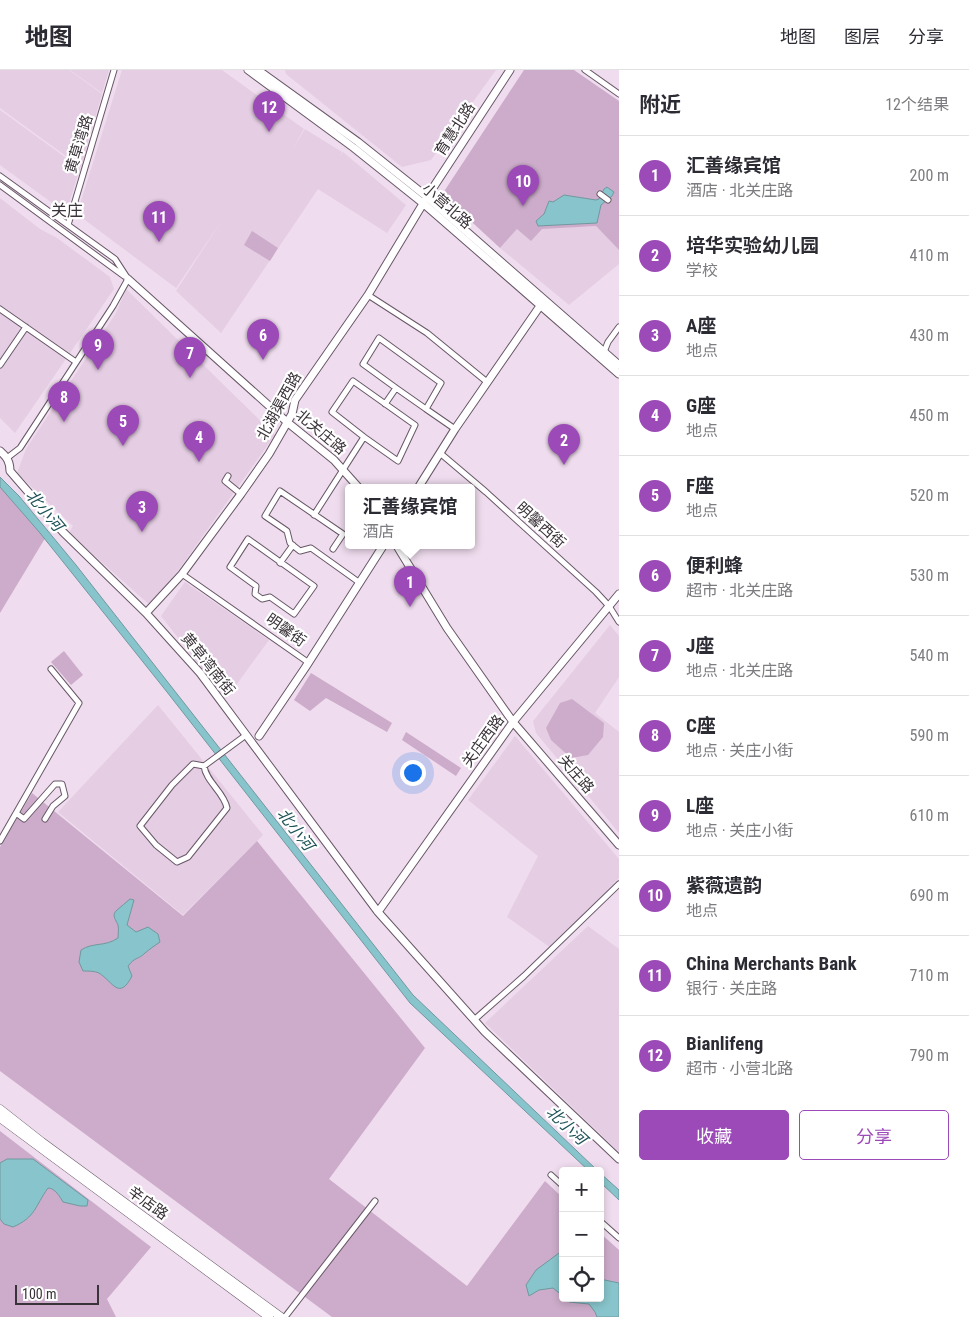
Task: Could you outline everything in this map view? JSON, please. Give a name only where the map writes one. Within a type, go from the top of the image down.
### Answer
[{"type":"main road","name":"辛店路","points":[[0,1109],[42,1142],[281,1317]]},
{"type":"main road","name":"辛店路","points":[[0,1118],[269,1317]]},
{"type":"street","name":"黄草湾路","points":[[68,225],[114,70]]},
{"type":"street","name":"育慧北路","points":[[425,200],[510,70]]},
{"type":"street","points":[[585,70],[619,94]]},
{"type":"street","name":"小营北路","points":[[254,71],[425,200],[619,365]]},
{"type":"street","points":[[0,176],[115,259],[128,279]]},
{"type":"street","points":[[0,186],[128,279]]},
{"type":"street","points":[[600,194],[608,200]]},
{"type":"street","name":"小营北路","points":[[425,200],[540,306],[619,374]]},
{"type":"street","name":"北湖渠西路","points":[[146,613],[182,574],[269,454],[292,414],[295,400],[368,294],[425,200]]},
{"type":"street","points":[[7,458],[20,448],[113,306],[128,279]]},
{"type":"street","name":"北关庄路","points":[[128,279],[287,422],[334,460],[355,484]]},
{"type":"street","points":[[368,294],[428,333],[487,382]]},
{"type":"street","points":[[421,484],[487,382],[540,306]]},
{"type":"street","points":[[0,309],[76,362]]},
{"type":"street","points":[[0,365],[26,327]]},
{"type":"street","points":[[604,352],[608,342],[619,327]]},
{"type":"street","points":[[426,408],[442,383],[379,338],[363,364],[456,429]]},
{"type":"street","points":[[353,381],[415,425],[398,461],[364,437],[332,412],[353,381]]},
{"type":"street","points":[[385,404],[396,388]]},
{"type":"street","points":[[314,515],[344,471],[364,437]]},
{"type":"street","name":"黄草湾南街","points":[[0,451],[7,458],[10,464],[10,471],[62,532],[146,613],[200,673],[378,912],[485,1032],[619,1159]]},
{"type":"street","name":"明馨西街","points":[[440,453],[493,498],[596,592],[609,606],[619,622]]},
{"type":"street","points":[[228,476],[225,482],[241,494]]},
{"type":"street","points":[[333,549],[343,534],[280,492],[265,516],[287,531],[290,543],[300,551],[311,548],[360,582]]},
{"type":"street","points":[[248,539],[280,563],[314,586],[294,614],[270,597],[262,599],[255,594],[256,586],[230,567],[248,539]]},
{"type":"street","points":[[280,563],[293,545]]},
{"type":"street","name":"明馨街","points":[[182,574],[308,663],[381,549]]},
{"type":"street","points":[[399,549],[447,628],[513,722]]},
{"type":"street","name":"关庄西路","points":[[378,912],[513,722],[619,594]]},
{"type":"street","points":[[259,736],[308,663]]},
{"type":"street","points":[[0,841],[80,704],[51,669]]},
{"type":"street","name":"关庄路","points":[[513,722],[619,845]]},
{"type":"street","points":[[204,766],[205,772],[225,800],[227,808],[188,857],[177,862],[156,845],[140,826],[172,785],[193,764],[204,766],[246,735]]},
{"type":"street","points":[[16,813],[24,819],[55,784],[62,784],[65,796],[53,806],[44,819]]},
{"type":"street","points":[[474,1020],[511,989],[619,884]]},
{"type":"street","points":[[551,1175],[559,1182]]},
{"type":"street","points":[[285,1317],[375,1201]]},
{"type":"street","points":[[604,1225],[619,1238]]},
{"type":"shaded area","points":[[0,70],[69,70],[102,94],[81,167],[0,108]]},
{"type":"shaded area","points":[[70,70],[109,70],[102,93]]},
{"type":"shaded area","points":[[122,70],[222,70],[304,129],[290,153],[305,129],[342,152],[340,157],[343,152],[406,205],[387,233],[318,189],[221,333],[176,291],[224,217],[176,288],[77,214]]},
{"type":"shaded area","points":[[285,70],[496,70],[431,160],[402,167],[286,74]]},
{"type":"shaded area","points":[[524,70],[574,70],[619,101],[619,250],[596,226],[542,229],[531,241],[517,229],[500,248],[448,200],[445,190]]},
{"type":"shaded area","points":[[0,110],[80,168],[66,213],[0,165]]},
{"type":"shaded area","points":[[0,198],[40,229],[57,238],[110,277],[114,289],[15,433],[0,418]]},
{"type":"shaded area","points":[[596,226],[619,250],[619,264],[569,305],[500,248],[517,229]]},
{"type":"shaded area","points":[[252,231],[278,248],[270,261],[244,245]]},
{"type":"shaded area","points":[[126,289],[275,435],[152,607],[69,533],[73,526],[17,473],[26,449],[116,313]]},
{"type":"shaded area","points":[[0,483],[47,535],[0,613]]},
{"type":"shaded area","points":[[185,582],[269,640],[226,699],[161,616]]},
{"type":"shaded area","points":[[610,625],[619,636],[619,677],[595,713],[619,732],[619,833],[536,733],[533,721]]},
{"type":"shaded area","points":[[64,651],[83,675],[71,685],[51,662]]},
{"type":"shaded area","points":[[311,673],[392,723],[387,732],[326,698],[310,711],[294,700]]},
{"type":"shaded area","points":[[572,699],[604,723],[603,737],[588,755],[571,758],[551,740],[546,728],[560,703]]},
{"type":"shaded area","points":[[158,705],[263,835],[183,915],[58,812]]},
{"type":"shaded area","points":[[406,732],[461,768],[456,776],[402,740]]},
{"type":"shaded area","points":[[515,736],[619,859],[619,878],[551,948],[507,917],[538,856],[468,800]]},
{"type":"shaded area","points":[[32,793],[183,916],[257,841],[425,1048],[329,1179],[467,1286],[545,1181],[559,1194],[559,1302],[604,1302],[604,1237],[619,1250],[619,1317],[332,1317],[0,1071],[0,847]]},
{"type":"shaded area","points":[[588,926],[619,949],[619,1152],[485,1023]]},
{"type":"shaded area","points":[[0,1131],[151,1247],[107,1299],[116,1317],[0,1317]]},
{"type":"water","points":[[607,187],[614,192],[601,205],[597,223],[538,226],[536,221],[544,214],[549,201],[553,202],[564,195],[596,200],[599,199]]},
{"type":"water","name":"北小河","points":[[0,477],[19,496],[76,565],[413,995],[594,1167],[585,1167],[410,1003],[167,692],[40,533],[0,487]]},
{"type":"water","points":[[130,899],[134,900],[127,925],[136,932],[148,927],[158,934],[160,942],[128,966],[132,976],[120,988],[116,987],[99,973],[83,971],[79,962],[81,950],[90,946],[108,943],[118,938],[118,927],[114,914]]},
{"type":"water","points":[[7,1159],[33,1159],[88,1200],[87,1206],[63,1202],[55,1191],[48,1188],[31,1215],[13,1227],[4,1224],[0,1219],[0,1163]]},
{"type":"water","name":"北小河","points":[[604,1177],[619,1190],[619,1200],[604,1186]]},
{"type":"water","points":[[559,1253],[559,1293],[553,1288],[539,1290],[529,1296],[526,1285],[536,1270]]},
{"type":"water","points":[[604,1280],[619,1283],[619,1317],[597,1317],[589,1304],[569,1302],[604,1302]]},
{"type":"place","name":"Bianlifeng","points":[[269,132]]},
{"type":"place","name":"紫薇遗韵","points":[[523,206]]},
{"type":"place","name":"China Merchants Bank","points":[[159,242]]},
{"type":"place","name":"便利蜂","points":[[263,360]]},
{"type":"place","name":"L座","points":[[98,370]]},
{"type":"place","name":"J座","points":[[190,378]]},
{"type":"place","name":"C座","points":[[64,422]]},
{"type":"place","name":"F座","points":[[123,446]]},
{"type":"place","name":"G座","points":[[199,462]]},
{"type":"place","name":"培华实验幼儿园","points":[[564,465]]},
{"type":"place","name":"A座","points":[[142,532]]},
{"type":"place","name":"汇善缘宾馆","points":[[410,607]]},
{"type":"district","name":"关庄","points":[[67,210]]}]
